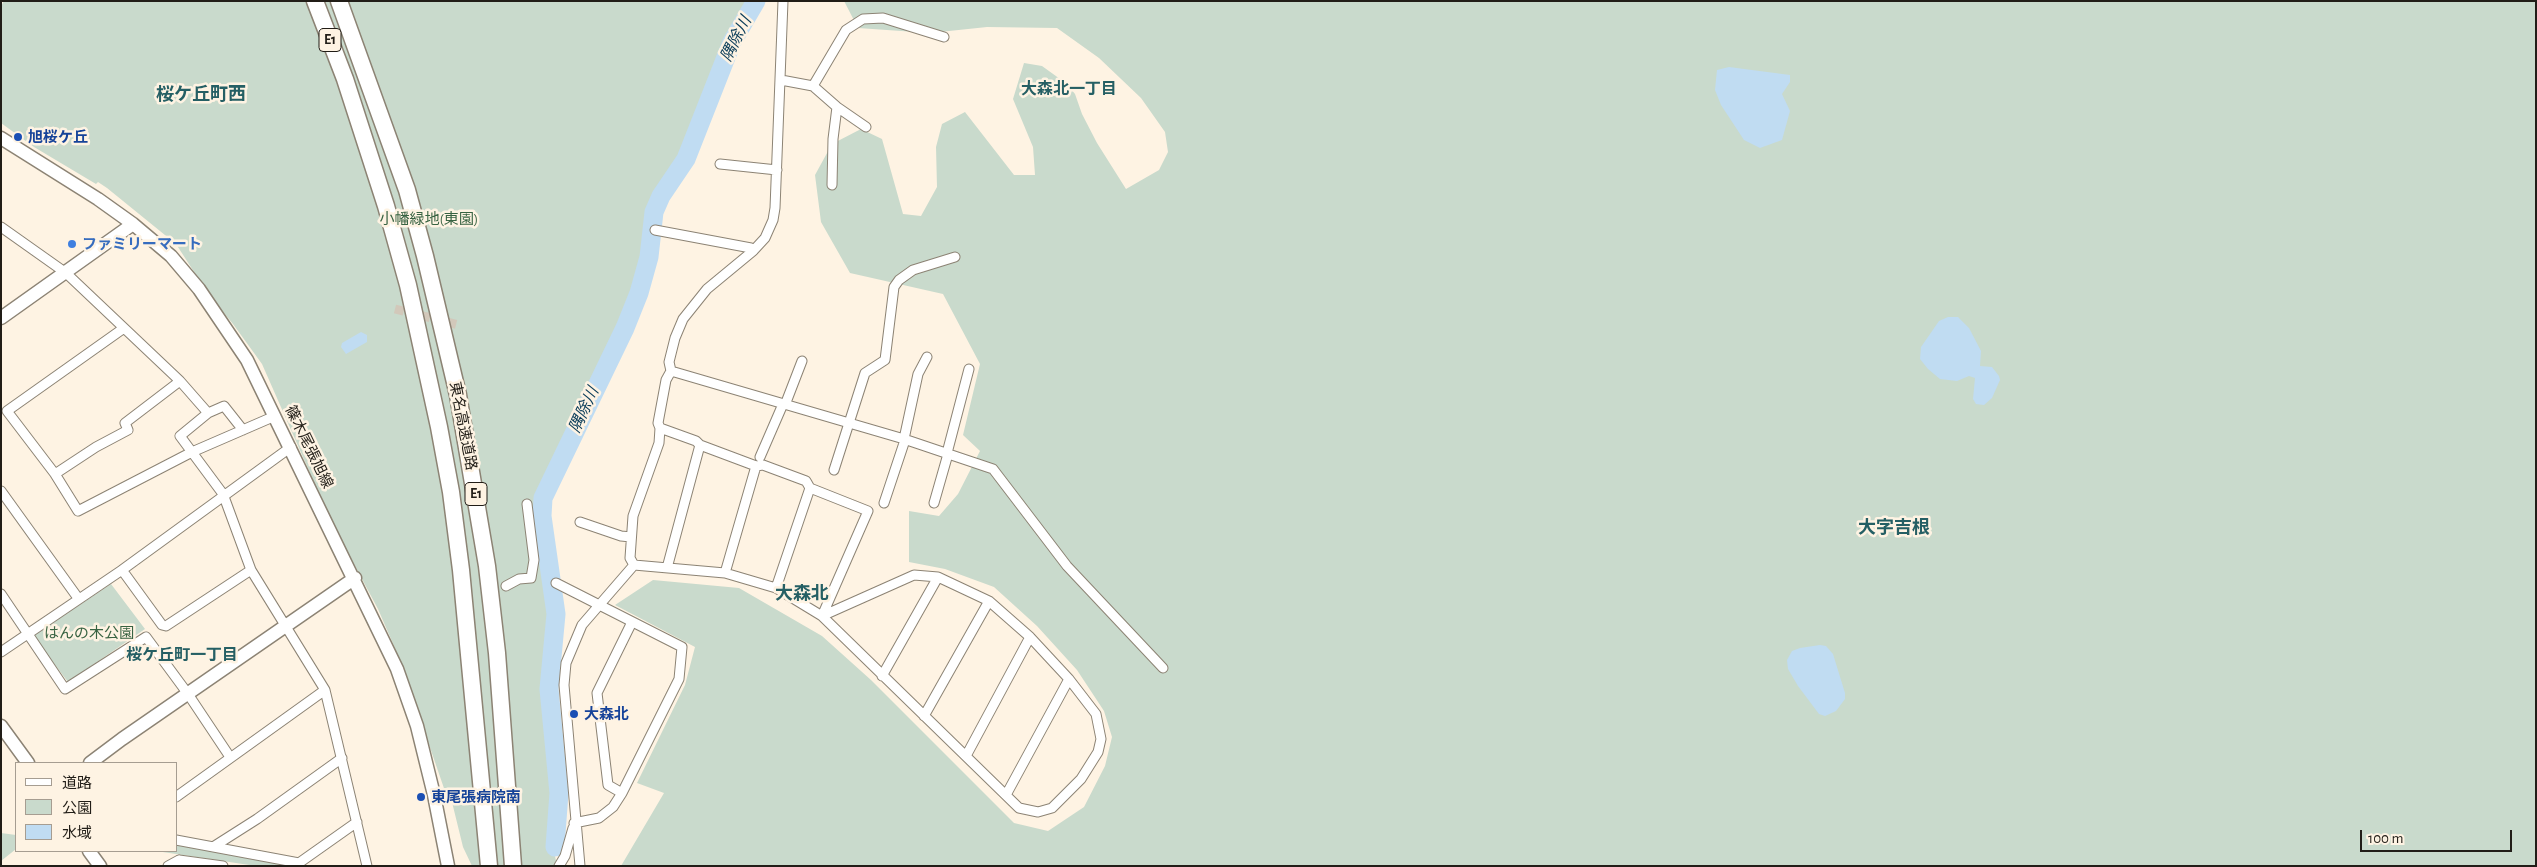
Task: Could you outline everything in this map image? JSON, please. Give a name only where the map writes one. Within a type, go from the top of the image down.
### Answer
[{"type":"highway","name":"東名高速道路","points":[[315,1],[345,79],[365,140],[408,285],[451,492],[470,647],[489,866]]},
{"type":"highway","name":"東名高速道路","points":[[339,1],[387,131],[425,256],[471,461],[487,566],[497,653],[513,866]]},
{"type":"main road","name":"篠木尾張旭線","points":[[1,138],[133,224],[171,256],[199,289],[247,360],[394,660],[410,703],[434,795],[448,866]]},
{"type":"main road","points":[[1,318],[133,224]]},
{"type":"main road","points":[[91,762],[122,738],[355,578]]},
{"type":"main road","points":[[1,726],[27,762]]},
{"type":"main road","points":[[90,852],[100,866]]},
{"type":"street","points":[[634,565],[630,558],[633,516],[659,443],[660,428],[658,423],[666,380],[671,371],[669,362],[674,338],[683,319],[707,289],[765,238],[773,220],[777,170],[783,1]]},
{"type":"street","points":[[813,86],[846,30],[857,21],[883,18],[944,37]]},
{"type":"street","points":[[781,80],[813,86],[837,107],[866,126]]},
{"type":"street","points":[[832,185],[833,139],[837,107]]},
{"type":"street","points":[[720,164],[777,170]]},
{"type":"street","points":[[1,227],[66,273],[180,381],[208,413]]},
{"type":"street","points":[[655,230],[751,248],[753,250]]},
{"type":"street","points":[[834,470],[850,425],[865,373],[885,360],[894,287],[899,280],[912,270],[955,257]]},
{"type":"street","points":[[124,328],[7,412],[55,474],[78,511],[192,452],[275,416]]},
{"type":"street","points":[[884,503],[904,439],[918,374],[927,357]]},
{"type":"street","points":[[760,457],[802,361]]},
{"type":"street","points":[[934,504],[969,369]]},
{"type":"street","points":[[671,371],[850,425],[904,439],[992,469],[1067,566],[1164,668]]},
{"type":"street","points":[[55,474],[96,447],[128,430],[125,423],[180,381]]},
{"type":"street","points":[[243,430],[224,406],[208,413],[180,436],[224,494],[251,570],[325,690],[367,866]]},
{"type":"street","points":[[660,428],[756,466],[763,465],[806,481],[810,488],[868,511],[822,616]]},
{"type":"street","points":[[667,568],[700,445]]},
{"type":"street","points":[[1,652],[78,598],[122,570],[291,447]]},
{"type":"street","points":[[725,573],[756,466]]},
{"type":"street","points":[[776,588],[810,488]]},
{"type":"street","points":[[1,491],[78,598]]},
{"type":"street","points":[[506,586],[518,579],[531,578],[534,560],[527,504]]},
{"type":"street","points":[[580,522],[621,536],[631,537]]},
{"type":"street","points":[[634,565],[725,573],[776,588],[822,616],[1019,808],[1038,812],[1052,808],[1081,780],[1098,752],[1101,739],[1096,714],[1070,680],[1030,637],[989,601],[938,577],[914,575],[822,616]]},
{"type":"street","points":[[580,866],[574,823],[564,685],[566,663],[582,626],[634,565]]},
{"type":"street","points":[[122,570],[162,625],[166,626],[251,570]]},
{"type":"street","points":[[882,676],[938,577]]},
{"type":"street","points":[[556,583],[682,647],[679,679],[622,793],[613,807],[599,818],[574,823]]},
{"type":"street","points":[[1,594],[65,689],[146,637],[188,694],[230,757]]},
{"type":"street","points":[[924,716],[989,601]]},
{"type":"street","points":[[622,793],[608,785],[597,693],[632,622]]},
{"type":"street","points":[[966,756],[1030,637]]},
{"type":"street","points":[[1006,795],[1070,680]]},
{"type":"street","points":[[178,796],[325,690]]},
{"type":"street","points":[[213,847],[257,819],[342,758]]},
{"type":"street","points":[[178,840],[299,863],[357,822]]},
{"type":"street","points":[[559,866],[565,856],[574,823]]},
{"type":"street","points":[[168,866],[181,863],[223,866]]},
{"type":"green space","name":"小幡緑地(東園)","points":[[4,1],[758,1],[734,37],[681,163],[645,215],[652,233],[654,253],[643,293],[621,345],[538,512],[552,633],[547,700],[556,794],[553,846],[556,861],[553,866],[472,866],[463,847],[451,798],[448,800],[400,660],[378,609],[332,523],[262,364],[209,295],[176,244],[107,188],[98,182],[96,184],[34,147],[1,123],[1,6]]},
{"type":"green space","points":[[844,1],[2536,1],[2536,866],[621,866],[664,793],[637,783],[685,685],[695,647],[615,605],[653,580],[739,588],[822,636],[871,680],[1014,823],[1048,831],[1084,807],[1105,766],[1112,737],[1104,711],[1077,670],[1037,626],[994,587],[945,569],[909,562],[909,511],[939,516],[958,494],[980,451],[963,435],[980,364],[943,294],[850,273],[821,222],[815,175],[832,144],[861,129],[882,139],[903,214],[921,216],[937,187],[936,147],[942,124],[965,112],[1014,175],[1035,175],[1033,147],[1013,99],[1024,63],[1042,66],[1067,84],[1075,94],[1082,114],[1097,143],[1126,189],[1159,170],[1168,152],[1165,132],[1141,98],[1099,58],[1057,28],[987,27],[930,33],[858,28]]},
{"type":"green space","name":"はんの木公園","points":[[111,584],[145,629],[68,682],[33,636]]},
{"type":"green space","points":[[1,833],[15,835],[15,850],[1,861]]},
{"type":"green space","points":[[178,843],[290,866],[256,866],[163,852],[178,852]]},
{"type":"water","points":[[1729,67],[1790,75],[1790,82],[1782,94],[1790,111],[1782,140],[1760,148],[1744,140],[1721,105],[1715,90],[1717,70]]},
{"type":"water","points":[[1948,317],[1958,317],[1969,328],[1981,351],[1980,366],[1992,367],[1999,376],[2000,380],[1992,398],[1984,405],[1976,404],[1973,399],[1975,378],[1969,376],[1957,381],[1940,379],[1920,359],[1921,347],[1939,321]]},
{"type":"water","points":[[361,332],[367,335],[367,342],[346,354],[341,347],[342,343]]},
{"type":"water","points":[[1820,645],[1826,646],[1833,654],[1845,693],[1845,699],[1836,711],[1825,716],[1819,714],[1798,686],[1788,669],[1787,660],[1792,651]]},
{"type":"waterway","name":"隅除川","points":[[555,847],[559,793],[549,689],[556,614],[542,516],[543,498],[625,328],[639,293],[649,257],[654,212],[661,196],[686,159],[732,42],[756,1]]},
{"type":"tunnel","points":[[395,309],[459,325]]},
{"type":"place","name":"旭桜ケ丘","points":[[18,137]]},
{"type":"place","name":"ファミリーマート","points":[[72,244]]},
{"type":"place","name":"大森北","points":[[574,714]]},
{"type":"place","name":"東尾張病院南","points":[[421,797]]},
{"type":"district","name":"大森北一丁目","points":[[1069,89]]},
{"type":"district","name":"桜ケ丘町西","points":[[201,95]]},
{"type":"district","name":"大字吉根","points":[[1894,528]]},
{"type":"district","name":"大森北","points":[[802,594]]},
{"type":"district","name":"桜ケ丘町一丁目","points":[[182,655]]}]
